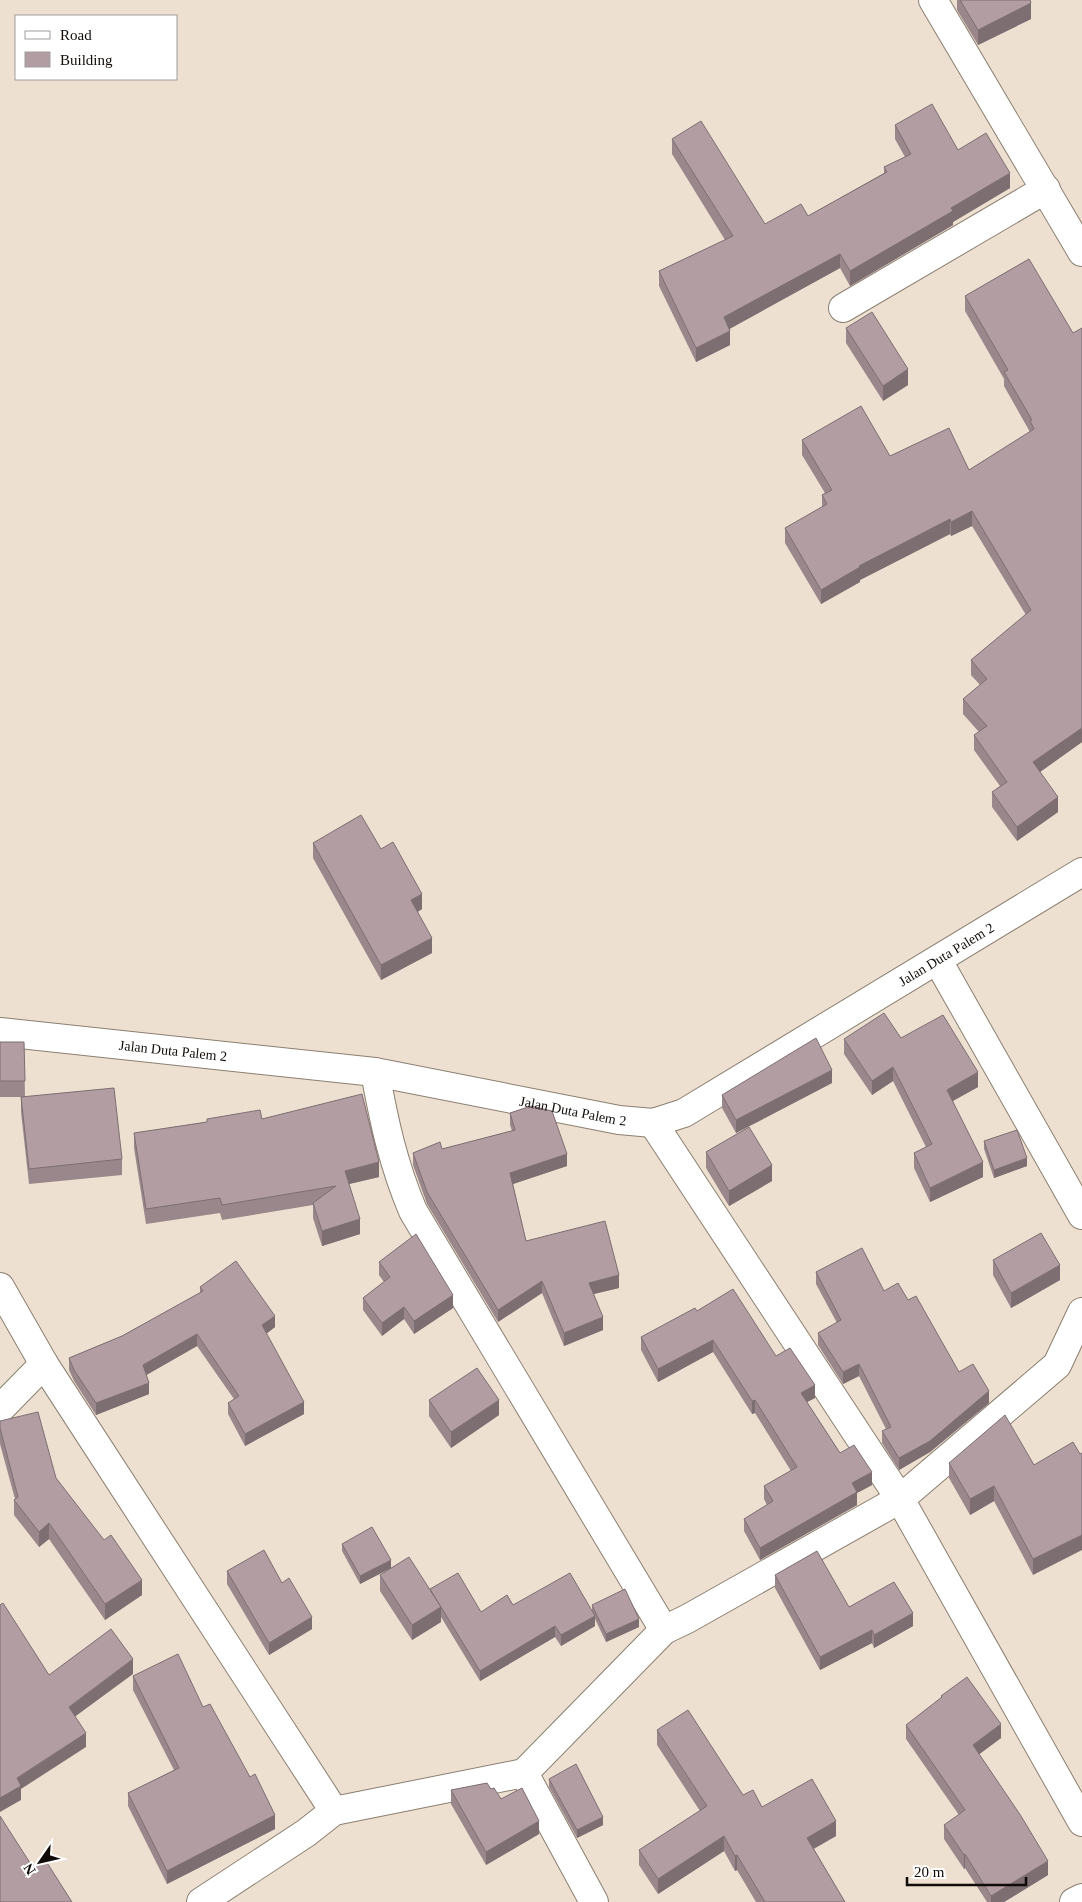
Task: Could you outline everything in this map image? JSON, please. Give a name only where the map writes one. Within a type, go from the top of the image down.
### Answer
[{"type":"street","points":[[934,0],[1082,252]]},
{"type":"street","points":[[843,308],[1046,189]]},
{"type":"street","name":"Jalan Duta Palem 2","points":[[0,1032],[374,1072],[618,1120],[653,1123],[684,1113],[938,961],[1082,872]]},
{"type":"street","points":[[938,961],[1082,1215]]},
{"type":"street","points":[[374,1072],[383,1119],[399,1179],[413,1211],[664,1630]]},
{"type":"street","points":[[653,1123],[900,1499],[1082,1822]]},
{"type":"street","points":[[0,1287],[44,1364],[334,1811]]},
{"type":"street","points":[[201,1902],[306,1833],[334,1811],[524,1773],[664,1630],[687,1619],[900,1499],[1057,1365],[1082,1312]]},
{"type":"street","points":[[0,1409],[44,1364]]},
{"type":"street","points":[[524,1773],[594,1902]]},
{"type":"street","points":[[1074,1902],[1082,1898]]},
{"type":"building","points":[[960,0],[1030,0],[1031,3],[978,30]]},
{"type":"building","points":[[932,104],[958,150],[986,133],[1010,173],[951,208],[953,211],[850,271],[840,254],[724,317],[730,331],[696,348],[659,271],[733,236],[672,139],[701,121],[765,224],[801,204],[808,216],[887,172],[884,167],[911,154],[895,125]]},
{"type":"building","points":[[1029,259],[1073,333],[1082,328],[1082,728],[1033,762],[1058,797],[1017,827],[992,792],[1007,782],[974,735],[987,726],[963,699],[987,679],[971,660],[1031,610],[972,511],[951,522],[950,519],[859,566],[821,590],[785,528],[827,504],[822,495],[832,490],[802,440],[861,406],[890,456],[949,428],[969,470],[1034,429],[1030,421],[1032,420],[1004,372],[1008,370],[965,296]]},
{"type":"building","points":[[872,312],[908,369],[883,386],[846,328]]},
{"type":"building","points":[[361,815],[381,849],[393,842],[422,894],[411,900],[432,938],[381,965],[313,843]]},
{"type":"building","points":[[884,1013],[901,1038],[943,1015],[978,1072],[947,1090],[983,1162],[930,1188],[914,1153],[932,1144],[893,1067],[872,1081],[844,1039]]},
{"type":"building","points":[[816,1038],[832,1070],[736,1120],[722,1095]]},
{"type":"building","points":[[0,1042],[24,1042],[25,1081],[0,1081]]},
{"type":"building","points":[[114,1088],[122,1159],[29,1169],[21,1097]]},
{"type":"building","points":[[362,1094],[379,1162],[345,1171],[360,1219],[322,1231],[313,1203],[336,1186],[222,1205],[220,1198],[146,1209],[134,1133],[207,1122],[207,1119],[260,1110],[262,1119]]},
{"type":"building","points":[[531,1106],[552,1111],[567,1154],[510,1173],[526,1241],[605,1221],[619,1275],[589,1283],[603,1317],[564,1333],[542,1281],[498,1310],[427,1192],[413,1153],[440,1142],[442,1149],[515,1130],[510,1113]]},
{"type":"building","points":[[749,1127],[772,1165],[729,1191],[706,1152]]},
{"type":"building","points":[[1017,1130],[1027,1158],[994,1170],[984,1141]]},
{"type":"building","points":[[1041,1233],[1060,1265],[1011,1293],[993,1260]]},
{"type":"building","points":[[416,1234],[453,1295],[414,1321],[404,1307],[382,1323],[363,1298],[390,1277],[379,1262]]},
{"type":"building","points":[[862,1248],[884,1291],[898,1283],[908,1300],[916,1296],[959,1372],[973,1364],[989,1391],[930,1441],[899,1458],[882,1431],[891,1427],[859,1364],[843,1372],[818,1333],[841,1320],[816,1272]]},
{"type":"building","points":[[236,1261],[275,1316],[262,1325],[304,1402],[245,1434],[228,1403],[239,1396],[197,1334],[143,1365],[149,1383],[96,1403],[74,1370],[69,1358],[122,1336],[203,1291],[200,1287]]},
{"type":"building","points":[[733,1289],[776,1356],[790,1348],[815,1385],[801,1393],[840,1453],[854,1445],[872,1472],[852,1483],[857,1492],[760,1548],[744,1519],[773,1501],[764,1486],[797,1467],[755,1400],[752,1401],[713,1340],[658,1369],[641,1337],[695,1308],[697,1311]]},
{"type":"building","points":[[477,1368],[499,1400],[451,1432],[429,1400]]},
{"type":"building","points":[[38,1412],[56,1478],[104,1540],[111,1535],[142,1580],[105,1604],[49,1523],[39,1532],[14,1500],[18,1497],[0,1428],[0,1421]]},
{"type":"building","points":[[1005,1415],[1034,1465],[1073,1442],[1080,1454],[1082,1453],[1082,1535],[1033,1559],[994,1486],[970,1499],[949,1463]]},
{"type":"building","points":[[372,1527],[391,1560],[360,1576],[342,1544]]},
{"type":"building","points":[[264,1550],[282,1583],[289,1578],[312,1617],[269,1643],[227,1571]]},
{"type":"building","points":[[817,1551],[849,1607],[894,1582],[913,1613],[874,1635],[872,1630],[820,1657],[775,1575]]},
{"type":"building","points":[[409,1557],[441,1607],[412,1625],[380,1575]]},
{"type":"building","points":[[458,1573],[481,1612],[507,1595],[513,1605],[570,1573],[595,1616],[561,1635],[555,1626],[480,1671],[430,1589]]},
{"type":"building","points":[[625,1589],[639,1619],[606,1634],[592,1605]]},
{"type":"building","points":[[3,1603],[49,1675],[111,1629],[133,1659],[69,1707],[86,1733],[17,1778],[21,1786],[0,1798],[0,1605]]},
{"type":"building","points":[[178,1654],[203,1707],[210,1704],[250,1777],[255,1774],[275,1815],[167,1871],[128,1793],[179,1768],[133,1676]]},
{"type":"building","points":[[967,1677],[1001,1724],[973,1745],[1021,1816],[1048,1861],[991,1896],[965,1854],[944,1825],[965,1810],[906,1725]]},
{"type":"building","points":[[688,1710],[743,1795],[753,1790],[762,1807],[812,1779],[836,1821],[807,1838],[845,1902],[765,1902],[724,1836],[658,1879],[639,1850],[707,1806],[657,1730]]},
{"type":"building","points":[[576,1764],[603,1817],[577,1830],[549,1779]]},
{"type":"building","points":[[487,1783],[491,1789],[494,1788],[501,1799],[522,1788],[539,1821],[486,1852],[451,1790]]},
{"type":"building","points":[[0,1816],[32,1866],[44,1858],[72,1902],[0,1902]]}]
